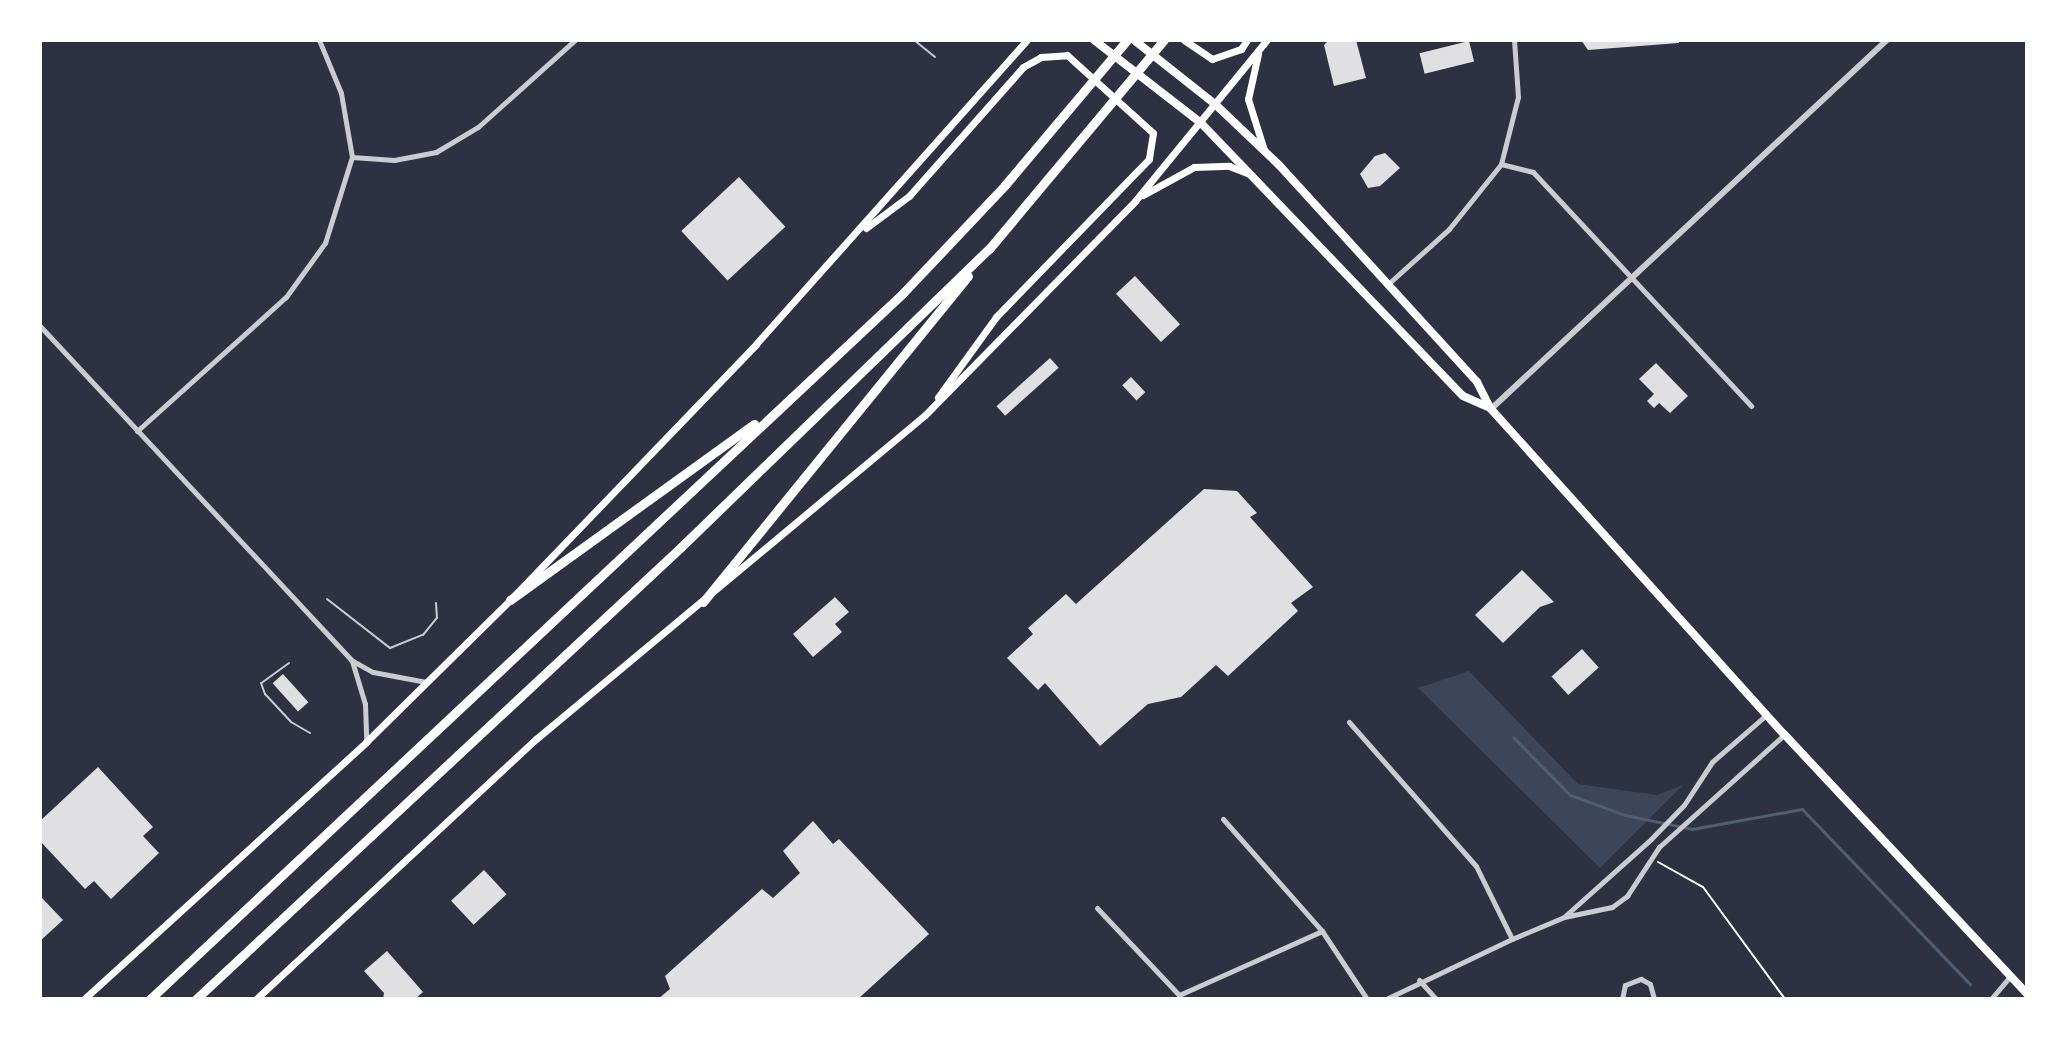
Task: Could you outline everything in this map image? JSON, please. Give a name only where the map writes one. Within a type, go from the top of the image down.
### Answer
[{"type":"highway","points":[[150,999],[946,249],[1127,40]]},
{"type":"highway","points":[[703,602],[989,249],[1164,40]]},
{"type":"highway","points":[[196,999],[681,547],[989,249]]},
{"type":"highway","points":[[510,600],[789,399]]},
{"type":"main road","points":[[1012,57],[1015,40]]},
{"type":"main road","points":[[84,999],[366,742],[510,600],[852,239],[1027,40]]},
{"type":"main road","points":[[1094,40],[1201,123],[1257,176],[1463,396],[1491,409]]},
{"type":"main road","points":[[1134,40],[1216,105],[1265,152],[1477,382],[1491,409],[1784,734],[2027,994]]},
{"type":"main road","points":[[1184,40],[1203,55],[1223,58],[1247,40]]},
{"type":"main road","points":[[256,999],[536,739],[925,415],[1135,201],[1267,40]]},
{"type":"main road","points":[[1259,51],[1248,99],[1265,152]]},
{"type":"main road","points":[[852,239],[909,196],[1023,67],[1041,57],[1067,55],[1148,125],[1155,142],[1149,159],[996,317],[925,415]]},
{"type":"main road","points":[[1135,201],[1194,167],[1229,166],[1257,176]]},
{"type":"street","points":[[137,431],[306,275],[330,230],[352,157],[341,93],[319,40]]},
{"type":"street","points":[[352,157],[394,160],[436,152],[478,127],[575,40]]},
{"type":"street","points":[[1388,284],[1466,211],[1501,164],[1518,97],[1514,40]]},
{"type":"street","points":[[1491,409],[1887,40]]},
{"type":"street","points":[[1501,164],[1533,172],[1751,406]]},
{"type":"street","points":[[40,326],[351,660],[373,672],[427,682]]},
{"type":"street","points":[[351,660],[365,704],[366,742]]},
{"type":"street","points":[[1564,917],[1651,839],[1684,805],[1712,762],[1767,715]]},
{"type":"street","points":[[1349,722],[1476,866],[1512,939]]},
{"type":"street","points":[[1386,999],[1419,980],[1564,917],[1620,902],[1656,860],[1659,847],[1701,804],[1784,734]]},
{"type":"street","points":[[1223,819],[1322,931],[1354,972],[1367,999]]},
{"type":"street","points":[[1097,908],[1179,995],[1322,931]]},
{"type":"street","points":[[1991,999],[2010,976]]},
{"type":"street","points":[[1622,999],[1625,985],[1641,979],[1650,984],[1654,999]]},
{"type":"street","points":[[1419,980],[1436,999]]},
{"type":"lane","points":[[914,40],[935,57]]},
{"type":"lane","points":[[327,599],[390,648],[423,635],[437,618],[436,603]]},
{"type":"lane","points":[[289,663],[261,683],[274,708],[310,733]]},
{"type":"path","points":[[1656,860],[1703,887],[1785,999]]},
{"type":"shaded area","points":[[1469,671],[1578,784],[1657,795],[1683,785],[1600,868],[1418,688]]},
{"type":"building","points":[[1329,40],[1356,40],[1366,78],[1334,86],[1324,45]]},
{"type":"building","points":[[1581,40],[1679,40],[1679,43],[1588,50]]},
{"type":"building","points":[[1469,41],[1474,61],[1425,74],[1420,53]]},
{"type":"building","points":[[1385,153],[1400,168],[1380,186],[1368,188],[1360,174],[1375,156]]},
{"type":"building","points":[[739,177],[785,227],[728,281],[681,231]]},
{"type":"building","points":[[1135,276],[1180,324],[1161,342],[1116,294]]},
{"type":"building","points":[[1050,358],[1059,368],[1005,416],[996,406]]},
{"type":"building","points":[[1656,363],[1688,396],[1670,413],[1659,403],[1654,408],[1647,401],[1654,394],[1639,379]]},
{"type":"building","points":[[1131,377],[1145,392],[1137,401],[1122,385]]},
{"type":"building","points":[[1204,489],[1237,491],[1257,513],[1250,517],[1313,587],[1291,603],[1298,611],[1228,676],[1216,665],[1181,697],[1148,704],[1100,746],[1045,683],[1038,690],[1007,658],[1033,634],[1028,628],[1066,594],[1076,604]]},
{"type":"building","points":[[1522,570],[1554,602],[1540,607],[1503,643],[1475,615]]},
{"type":"building","points":[[835,597],[849,612],[835,624],[842,632],[813,657],[793,634]]},
{"type":"building","points":[[1582,649],[1599,668],[1568,695],[1552,676]]},
{"type":"building","points":[[283,674],[308,702],[298,712],[273,683]]},
{"type":"building","points":[[98,767],[153,827],[143,836],[159,853],[111,899],[94,881],[85,889],[40,841],[40,821]]},
{"type":"building","points":[[813,821],[833,844],[839,839],[929,934],[858,999],[658,999],[670,989],[665,976],[762,889],[773,898],[800,873],[783,851]]},
{"type":"building","points":[[484,870],[507,894],[474,925],[451,901]]},
{"type":"building","points":[[42,898],[63,920],[40,941],[40,900]]},
{"type":"building","points":[[387,951],[423,992],[415,999],[383,999],[384,993],[364,971]]},
{"type":"waterway","points":[[1513,737],[1570,795],[1625,815],[1692,829],[1802,809],[1970,984]]}]
